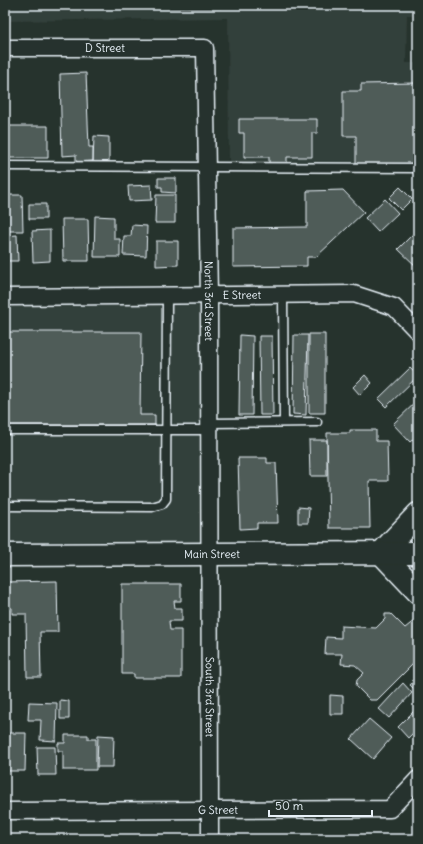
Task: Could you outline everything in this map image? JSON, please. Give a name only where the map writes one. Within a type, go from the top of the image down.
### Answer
[{"type":"main road","points":[[418,514],[381,553],[418,592]]},
{"type":"main road","name":"Main Street","points":[[5,555],[418,553]]},
{"type":"street","name":"D Street","points":[[5,48],[205,48]]},
{"type":"street","name":"North 3rd Street","points":[[205,48],[209,297],[209,555]]},
{"type":"street","name":"E Street","points":[[5,297],[209,297],[354,294],[394,307],[418,332]]},
{"type":"street","name":"South 3rd Street","points":[[209,555],[210,839]]},
{"type":"street","name":"G Street","points":[[5,811],[390,810],[418,779]]},
{"type":"lane","points":[[5,166],[418,168]]},
{"type":"lane","points":[[282,296],[284,422]]},
{"type":"lane","points":[[5,506],[158,506],[166,499],[167,297]]},
{"type":"lane","points":[[5,430],[166,430],[284,422],[317,422]]},
{"type":"shaded area","points":[[5,5],[418,5],[418,15],[407,15],[406,63],[418,63],[418,165],[229,165],[228,18],[5,21]]},
{"type":"shaded area","points":[[63,5],[221,5],[221,8],[63,8]]},
{"type":"shaded area","points":[[5,297],[209,297],[209,555],[5,555]]},
{"type":"building","points":[[56,5],[56,6],[16,6]]},
{"type":"building","points":[[86,73],[89,147],[93,147],[93,161],[76,162],[76,155],[62,156],[60,74]]},
{"type":"building","points":[[416,83],[416,91],[418,91],[418,169],[356,169],[356,136],[343,136],[343,91],[361,91],[361,84]]},
{"type":"building","points":[[239,119],[317,119],[317,133],[312,133],[312,157],[287,157],[287,163],[269,163],[269,157],[244,157],[244,133],[239,133]]},
{"type":"building","points":[[5,126],[48,126],[48,158],[5,158]]},
{"type":"building","points":[[94,136],[109,137],[109,163],[93,163]]},
{"type":"building","points":[[158,178],[176,178],[176,193],[162,192],[162,187],[158,187]]},
{"type":"building","points":[[151,185],[152,200],[129,201],[128,186]]},
{"type":"building","points":[[400,187],[412,199],[401,210],[389,198]]},
{"type":"building","points":[[343,190],[364,212],[316,257],[307,257],[307,266],[233,267],[233,228],[307,227],[307,191]]},
{"type":"building","points":[[5,195],[22,195],[23,231],[5,231]]},
{"type":"building","points":[[156,195],[175,195],[175,223],[155,223]]},
{"type":"building","points":[[385,199],[398,213],[378,232],[365,218]]},
{"type":"building","points":[[29,204],[46,204],[46,219],[29,219]]},
{"type":"building","points":[[95,216],[114,217],[114,239],[120,239],[120,257],[94,257]]},
{"type":"building","points":[[62,219],[88,219],[89,261],[63,261]]},
{"type":"building","points":[[132,225],[147,226],[146,256],[123,255],[124,236],[131,236]]},
{"type":"building","points":[[50,230],[50,261],[33,262],[32,231]]},
{"type":"building","points":[[414,233],[418,236],[417,267],[398,249]]},
{"type":"building","points":[[17,235],[18,261],[6,261],[5,236]]},
{"type":"building","points":[[156,241],[178,241],[178,265],[156,266]]},
{"type":"building","points":[[5,332],[141,332],[140,415],[155,415],[155,425],[5,425]]},
{"type":"building","points":[[309,334],[325,334],[325,413],[309,413]]},
{"type":"building","points":[[240,335],[253,336],[252,415],[239,415]]},
{"type":"building","points":[[294,335],[308,335],[306,415],[293,414]]},
{"type":"building","points":[[259,336],[272,336],[273,415],[260,415]]},
{"type":"building","points":[[410,368],[418,376],[386,407],[378,399]]},
{"type":"building","points":[[365,375],[372,383],[360,395],[353,387]]},
{"type":"building","points":[[418,400],[418,435],[410,442],[393,424]]},
{"type":"building","points":[[350,430],[376,430],[376,441],[387,441],[388,481],[369,481],[370,528],[329,528],[327,433],[350,433]]},
{"type":"building","points":[[309,440],[327,440],[327,476],[310,476]]},
{"type":"building","points":[[238,458],[267,458],[267,463],[276,463],[278,523],[257,523],[257,528],[240,529]]},
{"type":"building","points":[[298,507],[309,508],[308,523],[298,523]]},
{"type":"building","points":[[57,581],[58,632],[40,632],[41,677],[27,677],[26,614],[12,614],[12,608],[5,608],[5,582]]},
{"type":"building","points":[[122,584],[181,584],[181,601],[174,601],[175,608],[182,608],[182,621],[169,621],[170,630],[181,630],[181,678],[134,678],[134,674],[122,674]]},
{"type":"building","points":[[385,614],[391,614],[405,628],[415,620],[418,623],[418,659],[377,700],[370,700],[356,686],[357,680],[364,673],[355,665],[341,664],[342,654],[325,654],[326,637],[341,638],[341,626],[376,628],[385,619]]},
{"type":"building","points":[[418,677],[418,693],[410,685]]},
{"type":"building","points":[[403,683],[412,693],[389,718],[379,709]]},
{"type":"building","points":[[330,695],[343,696],[343,714],[330,714]]},
{"type":"building","points":[[60,700],[69,701],[69,719],[60,719]]},
{"type":"building","points":[[29,702],[57,703],[56,741],[40,740],[41,720],[28,720]]},
{"type":"building","points":[[418,707],[418,728],[408,738],[398,727]]},
{"type":"building","points":[[369,719],[391,738],[373,759],[351,739]]},
{"type":"building","points":[[9,733],[26,733],[25,771],[5,771],[5,744],[9,744]]},
{"type":"building","points":[[65,735],[88,735],[88,739],[96,739],[96,770],[63,770],[63,751],[58,751],[58,743],[65,743]]},
{"type":"building","points":[[98,735],[114,736],[113,767],[97,767]]},
{"type":"building","points":[[37,747],[55,747],[56,775],[38,775]]}]
